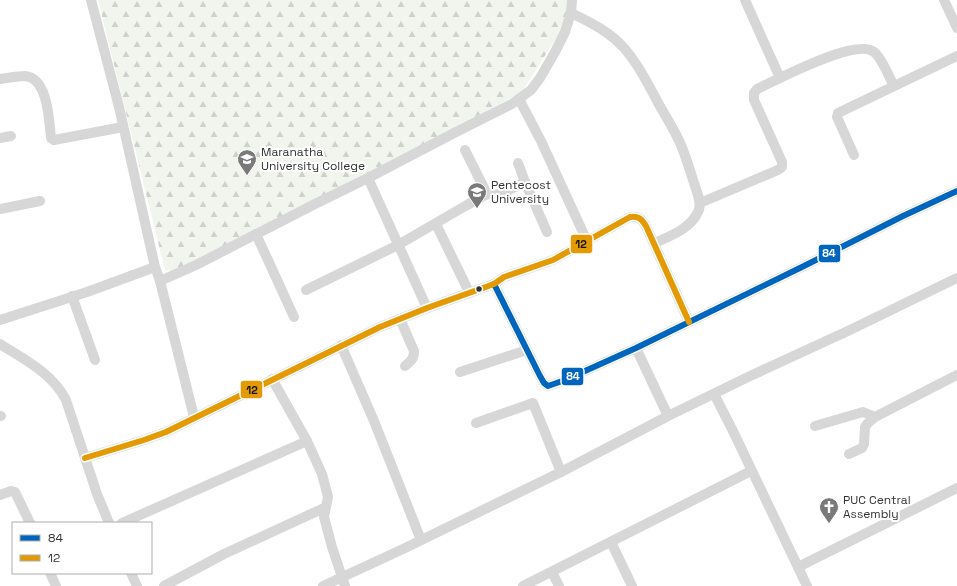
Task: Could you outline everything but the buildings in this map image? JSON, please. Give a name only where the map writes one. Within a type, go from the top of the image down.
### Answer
[{"type":"street","points":[[91,0],[123,127],[154,267],[160,281],[194,417]]},
{"type":"street","points":[[160,281],[183,271],[368,178],[512,104],[531,90],[552,59],[565,32],[571,13],[572,0]]},
{"type":"street","points":[[745,0],[780,78]]},
{"type":"street","points":[[944,0],[957,28]]},
{"type":"street","points":[[571,13],[608,34],[623,47],[637,64],[682,146],[700,203],[699,212],[690,223],[682,229],[655,243]]},
{"type":"street","points":[[700,203],[782,167],[782,162],[754,100],[754,93],[757,89],[839,53],[864,48],[873,50],[894,86]]},
{"type":"street","points":[[854,155],[837,117],[838,113],[957,56]]},
{"type":"street","points":[[0,78],[25,76],[36,81],[44,96],[51,138],[54,140],[123,127]]},
{"type":"street","points":[[519,99],[587,241]]},
{"type":"street","points":[[0,138],[11,136]]},
{"type":"street","points":[[465,150],[488,194]]},
{"type":"street","points":[[518,163],[547,232]]},
{"type":"street","points":[[368,178],[427,308]]},
{"type":"street","points":[[306,290],[398,245],[488,194],[495,195],[505,192],[525,182]]},
{"type":"street","points":[[494,284],[526,350],[544,383],[548,386],[566,380],[636,348],[903,216],[957,191]]},
{"type":"street","points":[[0,209],[40,200]]},
{"type":"street","points":[[85,458],[166,432],[341,345],[427,308],[494,284],[504,278],[553,260],[630,216],[636,216],[643,221],[655,243],[689,322]]},
{"type":"street","points":[[436,224],[469,292]]},
{"type":"street","points":[[256,234],[294,316]]},
{"type":"street","points":[[0,320],[154,267]]},
{"type":"street","points":[[323,586],[343,581],[421,540],[562,472],[668,416],[957,278]]},
{"type":"street","points":[[72,296],[95,360]]},
{"type":"street","points":[[400,319],[414,351],[414,357],[405,366]]},
{"type":"street","points":[[0,344],[40,370],[52,379],[58,386],[66,400],[97,494],[109,522]]},
{"type":"street","points":[[341,345],[374,421],[421,540]]},
{"type":"street","points":[[636,348],[668,416]]},
{"type":"street","points":[[460,372],[526,350]]},
{"type":"street","points":[[849,454],[862,448],[864,444],[865,427],[875,417],[957,375]]},
{"type":"street","points":[[272,379],[307,441],[322,474],[328,497],[324,508],[327,533],[343,581]]},
{"type":"street","points":[[714,394],[807,586]]},
{"type":"street","points":[[476,423],[533,403],[562,472]]},
{"type":"street","points":[[815,426],[863,412],[875,417]]},
{"type":"street","points":[[124,522],[307,441]]},
{"type":"street","points":[[523,586],[751,471]]},
{"type":"street","points":[[798,567],[957,488]]},
{"type":"street","points":[[0,496],[11,491],[15,492],[30,522]]},
{"type":"street","points":[[164,586],[224,554],[324,508]]},
{"type":"street","points":[[611,542],[632,586]]},
{"type":"street","points":[[552,572],[559,586]]},
{"type":"street","points":[[50,574],[56,586]]},
{"type":"street","points":[[131,574],[137,586]]},
{"type":"green space","name":"Maranatha University College","points":[[98,0],[569,0],[566,23],[521,93],[181,271],[165,270]]},
{"type":"transit line","name":"84","points":[[494,284],[540,376],[544,383],[548,386],[565,380],[636,348],[903,216],[957,191]]},
{"type":"transit line","name":"12","points":[[85,458],[166,432],[380,327],[494,284],[504,277],[553,260],[630,217],[639,218],[646,226],[689,322]]},
{"type":"place","name":"Maranatha University College","points":[[247,176]]},
{"type":"place","name":"Pentecost University","points":[[477,209]]},
{"type":"place","name":"PUC Central Assembly","points":[[829,524]]}]
